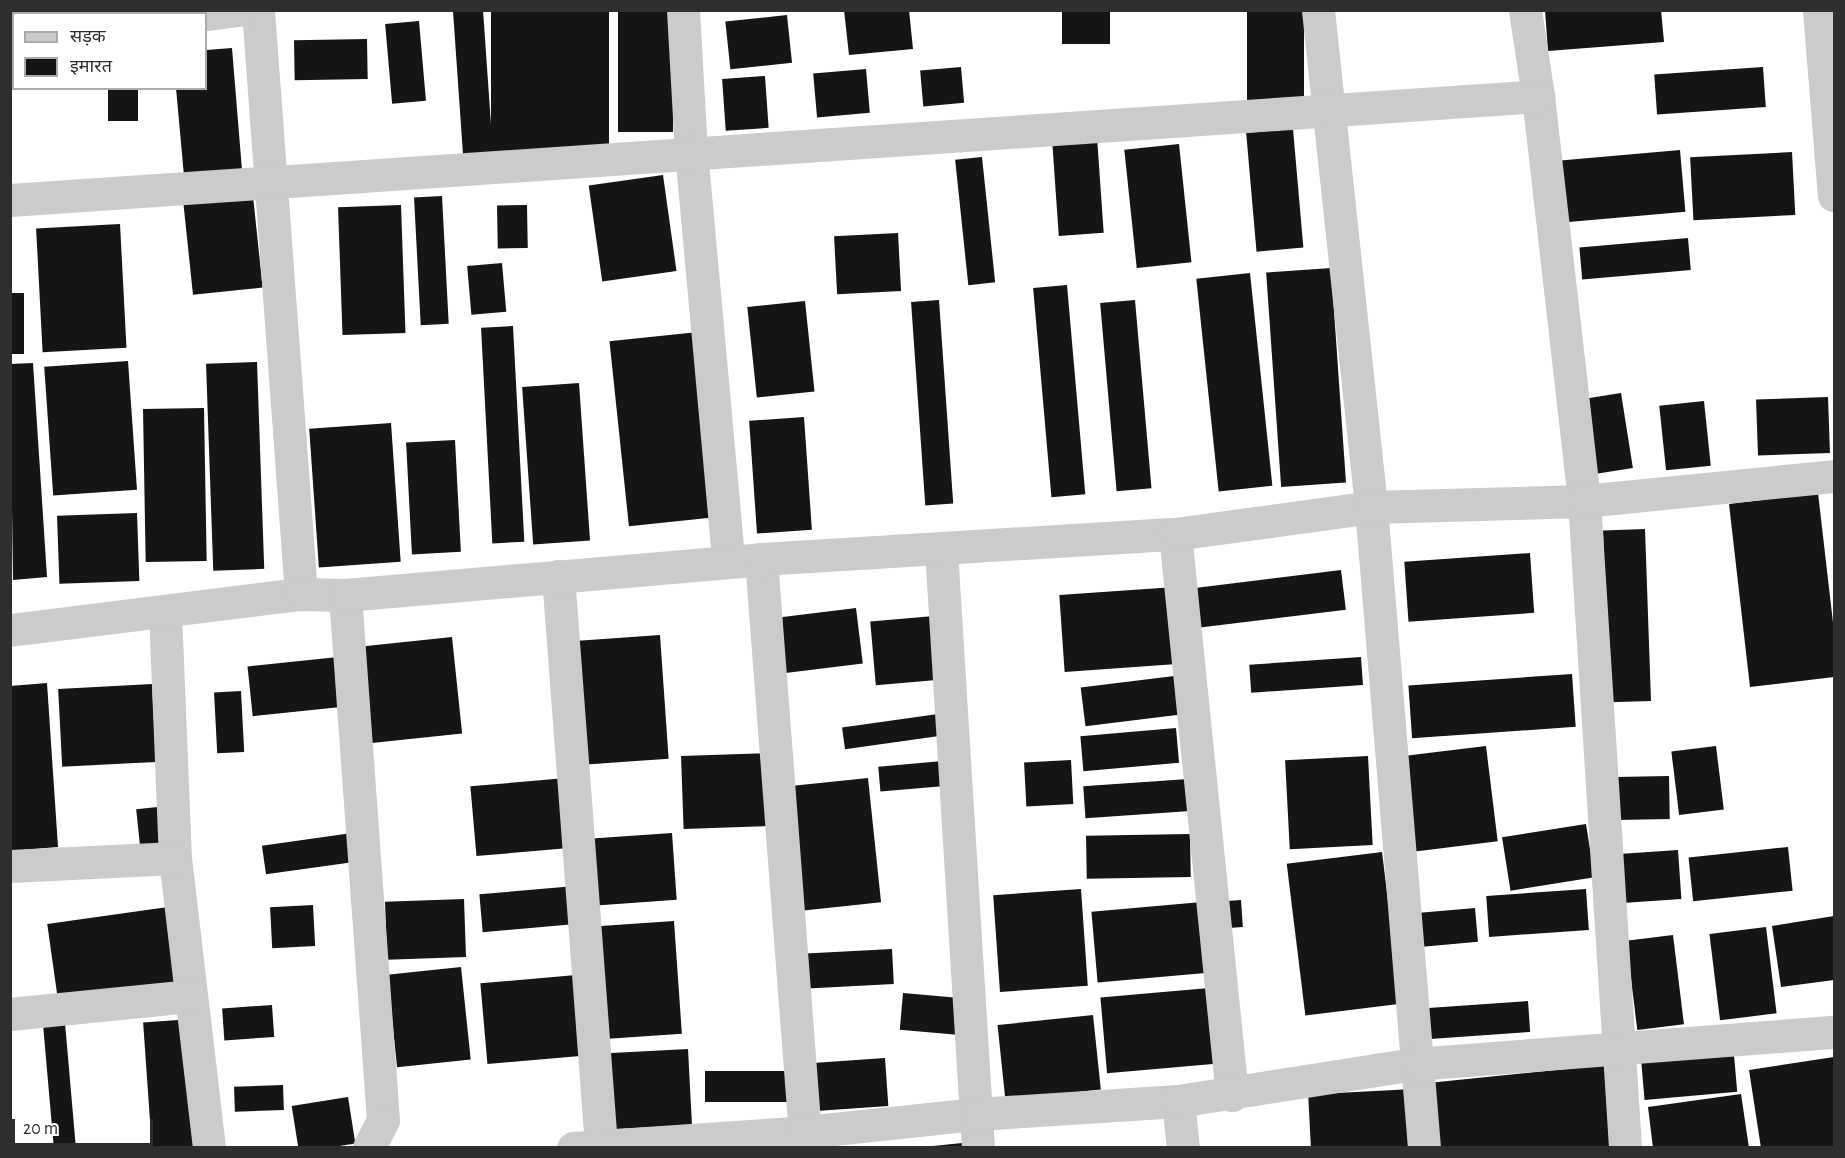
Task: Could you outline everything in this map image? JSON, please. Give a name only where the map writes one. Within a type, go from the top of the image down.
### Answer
[{"type":"street","points":[[207,14],[241,10]]},
{"type":"street","points":[[258,10],[301,594]]},
{"type":"street","points":[[683,10],[691,151],[728,561]]},
{"type":"street","points":[[1318,10],[1371,507],[1415,1064],[1424,1148]]},
{"type":"street","points":[[1525,10],[1538,96],[1584,501],[1616,1048],[1625,1148]]},
{"type":"street","points":[[1819,10],[1834,195]]},
{"type":"street","points":[[10,200],[691,151],[1538,96]]},
{"type":"street","points":[[10,630],[301,594],[345,595],[728,561],[940,550],[1174,534],[1371,507],[1584,501],[1834,476]]},
{"type":"street","points":[[1174,534],[1232,1095]]},
{"type":"street","points":[[940,550],[978,1148]]},
{"type":"street","points":[[761,559],[805,1140]]},
{"type":"street","points":[[558,576],[583,1147],[805,1140],[977,1114],[1178,1101],[1232,1095],[1415,1064],[1834,1032]]},
{"type":"street","points":[[345,595],[383,1120],[369,1148]]},
{"type":"street","points":[[165,611],[175,858],[209,1148]]},
{"type":"street","points":[[10,866],[175,858]]},
{"type":"street","points":[[10,1014],[190,996]]},
{"type":"street","points":[[1178,1101],[1183,1148]]},
{"type":"building","points":[[10,10],[39,10],[39,12],[12,12],[11,27]]},
{"type":"building","points":[[46,10],[99,10],[99,12],[46,12]]},
{"type":"building","points":[[112,10],[145,10],[145,12],[112,12]]},
{"type":"building","points":[[483,10],[493,158],[463,160],[453,12]]},
{"type":"building","points":[[491,10],[609,10],[609,158],[491,158]]},
{"type":"building","points":[[618,10],[673,10],[673,132],[618,132]]},
{"type":"building","points":[[844,10],[909,10],[913,49],[849,55]]},
{"type":"building","points":[[1062,10],[1110,10],[1110,44],[1062,44]]},
{"type":"building","points":[[1247,10],[1304,10],[1304,104],[1247,104]]},
{"type":"building","points":[[1545,10],[1661,10],[1664,42],[1548,51]]},
{"type":"building","points":[[787,15],[792,63],[730,69],[725,21]]},
{"type":"building","points":[[419,21],[426,101],[392,104],[385,24]]},
{"type":"building","points":[[367,39],[368,79],[295,80],[294,40]]},
{"type":"building","points":[[232,48],[242,170],[184,176],[176,90],[207,90],[207,50]]},
{"type":"building","points":[[961,67],[964,103],[923,106],[920,71]]},
{"type":"building","points":[[1763,67],[1766,107],[1657,115],[1654,75]]},
{"type":"building","points":[[866,69],[870,113],[817,117],[813,74]]},
{"type":"building","points":[[765,76],[769,128],[726,131],[722,79]]},
{"type":"building","points":[[108,90],[138,90],[138,121],[108,121]]},
{"type":"building","points":[[1293,129],[1303,248],[1257,252],[1246,133]]},
{"type":"building","points":[[1097,137],[1104,233],[1059,236],[1052,140]]},
{"type":"building","points":[[1179,144],[1191,262],[1137,268],[1124,150]]},
{"type":"building","points":[[1680,150],[1685,212],[1566,222],[1560,160]]},
{"type":"building","points":[[1792,152],[1795,215],[1693,220],[1690,157]]},
{"type":"building","points":[[982,157],[995,282],[968,285],[955,160]]},
{"type":"building","points":[[663,175],[676,271],[602,281],[589,185]]},
{"type":"building","points":[[253,196],[263,287],[193,295],[183,203]]},
{"type":"building","points":[[442,196],[449,324],[421,325],[414,197]]},
{"type":"building","points":[[401,205],[405,333],[343,335],[338,207]]},
{"type":"building","points":[[527,205],[528,248],[498,249],[497,206]]},
{"type":"building","points":[[120,224],[126,348],[43,352],[36,228]]},
{"type":"building","points":[[898,233],[901,291],[837,294],[834,236]]},
{"type":"building","points":[[1688,238],[1691,270],[1582,279],[1579,247]]},
{"type":"building","points":[[502,263],[506,312],[471,315],[467,266]]},
{"type":"building","points":[[1331,268],[1346,482],[1281,487],[1266,273]]},
{"type":"building","points":[[1250,273],[1272,486],[1219,491],[1196,279]]},
{"type":"building","points":[[1067,285],[1085,494],[1051,497],[1033,288]]},
{"type":"building","points":[[10,293],[24,293],[24,354],[10,354]]},
{"type":"building","points":[[939,300],[953,504],[925,505],[911,302]]},
{"type":"building","points":[[1135,300],[1151,488],[1117,491],[1100,303]]},
{"type":"building","points":[[805,301],[815,392],[757,398],[747,307]]},
{"type":"building","points":[[513,326],[524,542],[492,543],[481,328]]},
{"type":"building","points":[[698,332],[717,517],[629,526],[609,341]]},
{"type":"building","points":[[128,361],[137,490],[53,496],[44,367]]},
{"type":"building","points":[[257,362],[264,569],[213,571],[206,364]]},
{"type":"building","points":[[33,363],[47,577],[13,580],[10,364]]},
{"type":"building","points":[[579,383],[590,541],[533,545],[522,387]]},
{"type":"building","points":[[1621,393],[1633,468],[1596,474],[1584,399]]},
{"type":"building","points":[[1828,397],[1830,453],[1758,455],[1756,400]]},
{"type":"building","points":[[1704,401],[1711,466],[1666,470],[1659,406]]},
{"type":"building","points":[[204,408],[207,561],[146,562],[143,409]]},
{"type":"building","points":[[804,417],[812,530],[757,534],[749,421]]},
{"type":"building","points":[[391,423],[401,562],[319,567],[309,429]]},
{"type":"building","points":[[455,440],[461,552],[412,554],[406,443]]},
{"type":"building","points":[[1818,493],[1834,631],[1834,677],[1750,687],[1729,504]]},
{"type":"building","points":[[137,513],[139,581],[59,584],[57,516]]},
{"type":"building","points":[[1645,529],[1651,701],[1609,702],[1603,530]]},
{"type":"building","points":[[1530,553],[1534,613],[1408,622],[1404,562]]},
{"type":"building","points":[[1341,570],[1346,610],[1194,628],[1189,589]]},
{"type":"building","points":[[1175,587],[1180,664],[1065,672],[1059,595]]},
{"type":"building","points":[[856,608],[863,664],[779,674],[773,618]]},
{"type":"building","points":[[934,616],[940,680],[876,685],[870,622]]},
{"type":"building","points":[[660,635],[669,759],[580,765],[571,641]]},
{"type":"building","points":[[452,637],[462,733],[365,744],[355,647]]},
{"type":"building","points":[[338,657],[343,707],[253,716],[247,667]]},
{"type":"building","points":[[1361,657],[1363,685],[1251,693],[1249,665]]},
{"type":"building","points":[[1572,674],[1576,727],[1412,738],[1408,685]]},
{"type":"building","points":[[1174,676],[1179,715],[1085,726],[1081,687]]},
{"type":"building","points":[[47,683],[58,847],[10,851],[10,686]]},
{"type":"building","points":[[152,684],[156,762],[62,767],[58,689]]},
{"type":"building","points":[[241,691],[244,752],[217,753],[214,692]]},
{"type":"building","points":[[945,713],[948,735],[845,749],[842,727]]},
{"type":"building","points":[[1176,728],[1179,763],[1083,771],[1080,736]]},
{"type":"building","points":[[1486,746],[1498,841],[1415,851],[1404,756]]},
{"type":"building","points":[[1716,746],[1724,810],[1679,815],[1671,751]]},
{"type":"building","points":[[768,753],[771,826],[684,829],[681,756]]},
{"type":"building","points":[[1368,756],[1373,845],[1290,849],[1285,760]]},
{"type":"building","points":[[1071,760],[1073,804],[1026,806],[1024,762]]},
{"type":"building","points":[[943,761],[945,786],[880,792],[878,767]]},
{"type":"building","points":[[1669,776],[1670,819],[1604,820],[1603,777]]},
{"type":"building","points":[[566,778],[572,848],[476,856],[470,786]]},
{"type":"building","points":[[868,778],[881,902],[802,911],[788,786]]},
{"type":"building","points":[[1188,779],[1190,811],[1085,818],[1083,786]]},
{"type":"building","points":[[167,806],[172,857],[142,860],[136,809]]},
{"type":"building","points":[[1586,824],[1594,877],[1510,891],[1502,837]]},
{"type":"building","points":[[359,832],[363,861],[266,874],[262,846]]},
{"type":"building","points":[[672,833],[677,900],[586,906],[581,839]]},
{"type":"building","points":[[1190,834],[1191,877],[1087,879],[1086,836]]},
{"type":"building","points":[[1788,847],[1793,891],[1693,901],[1689,857]]},
{"type":"building","points":[[1678,850],[1681,899],[1623,903],[1619,854]]},
{"type":"building","points":[[1382,852],[1401,1004],[1305,1016],[1287,864]]},
{"type":"building","points":[[575,886],[578,924],[483,932],[479,894]]},
{"type":"building","points":[[1081,889],[1088,986],[1000,992],[993,895]]},
{"type":"building","points":[[1586,889],[1589,930],[1489,937],[1486,896]]},
{"type":"building","points":[[464,899],[466,957],[387,960],[385,902]]},
{"type":"building","points":[[1241,900],[1243,927],[1217,929],[1215,902]]},
{"type":"building","points":[[1202,902],[1208,973],[1098,982],[1091,912]]},
{"type":"building","points":[[313,905],[315,946],[272,948],[270,907]]},
{"type":"building","points":[[175,906],[186,986],[59,1004],[47,924]]},
{"type":"building","points":[[1475,908],[1478,942],[1420,947],[1417,913]]},
{"type":"building","points":[[1834,916],[1834,980],[1781,987],[1772,926]]},
{"type":"building","points":[[674,921],[682,1034],[605,1039],[597,926]]},
{"type":"building","points":[[1766,927],[1777,1013],[1720,1020],[1709,934]]},
{"type":"building","points":[[1673,935],[1684,1024],[1637,1030],[1626,941]]},
{"type":"building","points":[[892,949],[894,984],[803,989],[801,954]]},
{"type":"building","points":[[461,967],[471,1059],[397,1067],[387,975]]},
{"type":"building","points":[[576,975],[583,1056],[487,1064],[480,983]]},
{"type":"building","points":[[1209,988],[1216,1064],[1107,1073],[1100,997]]},
{"type":"building","points":[[903,993],[963,998],[960,1035],[900,1030]]},
{"type":"building","points":[[1528,1001],[1530,1032],[1430,1039],[1428,1008]]},
{"type":"building","points":[[272,1005],[274,1037],[224,1040],[222,1008]]},
{"type":"building","points":[[1093,1015],[1101,1090],[1005,1100],[998,1025]]},
{"type":"building","points":[[192,1019],[201,1148],[152,1148],[143,1022]]},
{"type":"building","points":[[65,1023],[76,1148],[54,1148],[43,1025]]},
{"type":"building","points":[[688,1049],[692,1125],[611,1129],[607,1053]]},
{"type":"building","points":[[1734,1055],[1737,1092],[1645,1100],[1641,1063]]},
{"type":"building","points":[[1834,1057],[1834,1148],[1761,1148],[1749,1070]]},
{"type":"building","points":[[885,1058],[888,1106],[806,1112],[802,1064]]},
{"type":"building","points":[[1606,1065],[1614,1148],[1434,1148],[1428,1083]]},
{"type":"building","points":[[705,1071],[789,1071],[789,1102],[705,1102]]},
{"type":"building","points":[[283,1085],[284,1110],[235,1112],[234,1087]]},
{"type":"building","points":[[1413,1089],[1416,1148],[1311,1148],[1308,1094]]},
{"type":"building","points":[[1741,1094],[1749,1148],[1653,1148],[1648,1107]]},
{"type":"building","points":[[348,1097],[355,1143],[326,1148],[298,1148],[292,1106]]},
{"type":"building","points":[[962,1143],[963,1148],[933,1148],[933,1146]]}]
